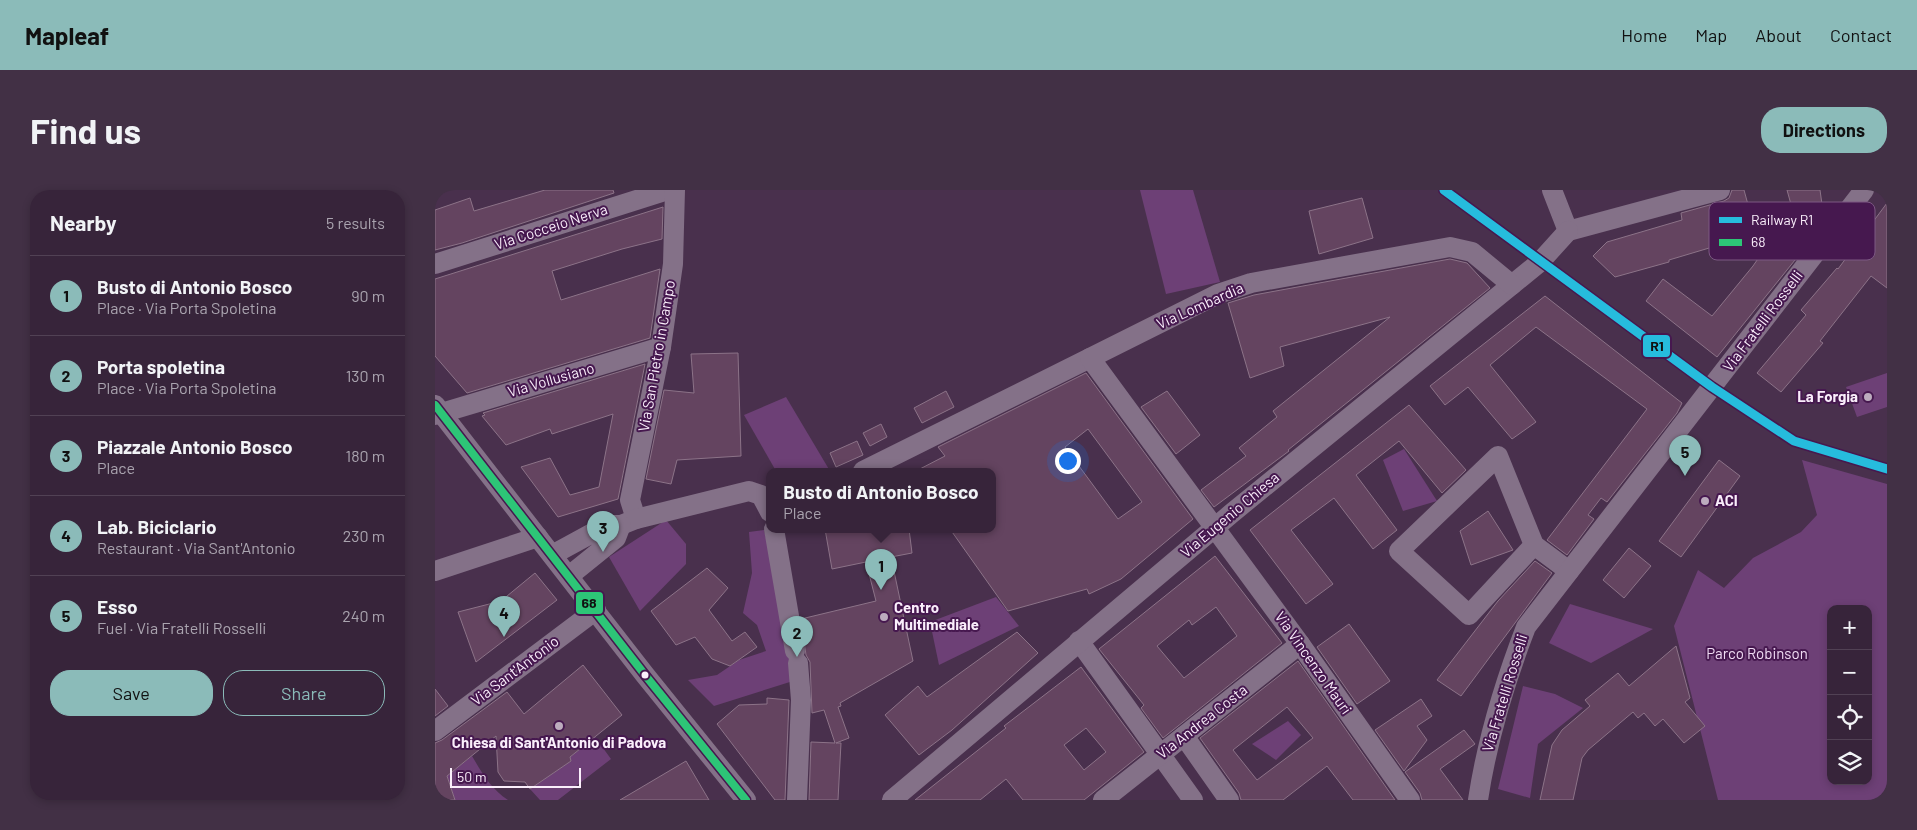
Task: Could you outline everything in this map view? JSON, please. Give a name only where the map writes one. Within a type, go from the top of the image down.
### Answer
[{"type":"street","name":"Via Cocceio Nerva","points":[[435,264],[668,190]]},
{"type":"street","name":"Via San Pietro in Campo","points":[[629,522],[630,500],[661,347],[673,264],[675,190]]},
{"type":"street","points":[[1552,190],[1568,231],[1720,190]]},
{"type":"street","name":"Via Fratelli Rosselli","points":[[1854,202],[1863,190]]},
{"type":"street","name":"Via Eugenio Chiesa","points":[[893,800],[1215,527],[1540,262],[1568,231]]},
{"type":"street","name":"Via Lombardia","points":[[869,468],[1218,294],[1251,283],[1450,247],[1472,252],[1512,285]]},
{"type":"street","name":"Via Fratelli Rosselli","points":[[1478,800],[1492,731],[1507,677],[1526,627],[1809,260]]},
{"type":"street","name":"Via Vollusiano","points":[[437,411],[661,347]]},
{"type":"street","points":[[1091,358],[1215,527]]},
{"type":"street","points":[[437,411],[746,800]]},
{"type":"street","points":[[1534,545],[1469,615],[1399,551],[1498,456],[1534,545],[1569,571]]},
{"type":"street","points":[[552,555],[607,525],[629,522],[749,491],[761,495],[766,504]]},
{"type":"street","points":[[569,576],[616,538],[629,522]]},
{"type":"street","name":"Via Vincenzo Mauri","points":[[1215,527],[1410,800]]},
{"type":"street","points":[[775,533],[796,657],[801,700],[797,800]]},
{"type":"street","points":[[435,571],[538,537]]},
{"type":"street","name":"Via Sant'Antonio","points":[[435,731],[596,610]]},
{"type":"street","points":[[1079,641],[1193,800]]},
{"type":"street","name":"Via Andrea Costa","points":[[1103,800],[1300,644]]},
{"type":"street","points":[[1184,736],[1227,799]]},
{"type":"street","points":[[728,779],[733,800]]},
{"type":"green space","points":[[1140,190],[1193,190],[1220,282],[1166,294]]},
{"type":"green space","name":"La Forgia","points":[[1887,373],[1887,407],[1857,417],[1846,387]]},
{"type":"green space","points":[[786,397],[828,468],[774,468],[744,415]]},
{"type":"green space","points":[[1404,449],[1437,501],[1403,511],[1383,460]]},
{"type":"green space","name":"Parco Robinson","points":[[1802,460],[1887,484],[1887,800],[1718,800],[1674,626],[1698,570],[1724,588],[1753,558],[1801,532],[1817,515]]},
{"type":"green space","points":[[666,520],[686,544],[686,564],[640,611],[609,557]]},
{"type":"green space","points":[[764,530],[785,614],[793,681],[714,706],[688,680],[717,675],[739,660],[766,651],[757,625],[743,613],[752,573],[749,532]]},
{"type":"green space","points":[[996,597],[1019,626],[939,665],[930,622]]},
{"type":"green space","points":[[1570,604],[1653,629],[1591,663],[1549,643]]},
{"type":"green space","points":[[1523,686],[1555,694],[1583,708],[1538,744],[1530,798],[1498,789]]},
{"type":"green space","points":[[1288,721],[1301,735],[1276,760],[1252,744]]},
{"type":"green space","points":[[595,737],[611,759],[558,800],[540,800],[530,789],[571,761],[570,757]]},
{"type":"green space","points":[[472,756],[492,786],[508,800],[455,800],[447,776]]},
{"type":"building","points":[[545,190],[613,190],[614,193],[462,243],[435,250],[435,210],[470,198],[474,211]]},
{"type":"building","points":[[1732,190],[1744,190],[1747,202],[1720,202],[1729,198]]},
{"type":"building","points":[[1787,190],[1820,190],[1822,202],[1790,202]]},
{"type":"building","points":[[1362,198],[1373,238],[1319,254],[1309,211]]},
{"type":"building","points":[[1887,203],[1887,288],[1871,276],[1820,341],[1823,343],[1781,392],[1757,373],[1806,315],[1801,310],[1845,260],[1875,260],[1875,219]]},
{"type":"building","points":[[1709,205],[1709,248],[1669,260],[1669,262],[1615,277],[1593,256],[1607,242],[1682,220],[1681,213]]},
{"type":"building","points":[[663,207],[662,239],[622,249],[552,271],[561,300],[660,269],[650,338],[467,393],[435,356],[435,279]]},
{"type":"building","points":[[1450,259],[1467,263],[1490,288],[1289,451],[1214,507],[1201,490],[1246,456],[1239,448],[1277,417],[1273,411],[1390,317],[1280,347],[1284,366],[1250,378],[1228,303],[1254,295]]},
{"type":"building","points":[[1757,260],[1795,260],[1717,357],[1646,301],[1663,279],[1712,316]]},
{"type":"building","points":[[1545,296],[1682,403],[1677,413],[1607,502],[1601,498],[1588,515],[1594,519],[1567,555],[1547,540],[1647,409],[1536,327],[1490,365],[1536,422],[1512,439],[1468,387],[1445,405],[1430,386]]},
{"type":"building","points":[[738,353],[741,456],[677,460],[671,484],[646,479],[664,390],[694,393],[691,354]]},
{"type":"building","points":[[645,364],[618,499],[558,517],[521,467],[550,458],[570,495],[599,487],[613,414],[552,434],[550,429],[506,445],[482,416],[485,415],[483,413]]},
{"type":"building","points":[[1086,373],[1193,519],[1121,579],[1089,594],[1087,589],[1008,611],[953,533],[996,533],[996,468],[922,468],[945,456],[938,447]],"holes":[[[1088,429],[1142,502],[1118,519],[1065,447]]]},
{"type":"building","points":[[946,391],[954,407],[922,423],[914,408]]},
{"type":"building","points":[[1167,391],[1200,435],[1176,454],[1141,407]]},
{"type":"building","points":[[1409,405],[1466,470],[1442,493],[1399,441],[1356,475],[1397,530],[1373,549],[1334,498],[1291,530],[1333,584],[1306,604],[1250,530]]},
{"type":"building","points":[[881,424],[887,437],[870,446],[863,433]]},
{"type":"building","points":[[857,441],[863,455],[836,467],[830,453]]},
{"type":"building","name":"ACI","points":[[1719,460],[1740,476],[1681,557],[1659,541]]},
{"type":"building","points":[[1488,511],[1513,550],[1471,565],[1460,531]]},
{"type":"building","points":[[826,533],[910,533],[912,553],[891,557],[913,661],[840,703],[841,706],[838,707],[849,738],[836,743],[841,743],[838,800],[809,800],[811,742],[835,743],[824,710],[812,713],[810,662],[806,655],[801,619],[876,601],[866,562],[832,569]]},
{"type":"building","points":[[1629,548],[1651,566],[1624,598],[1603,580]]},
{"type":"building","points":[[1215,556],[1282,643],[1163,738],[1141,708],[1144,705],[1099,649]],"holes":[[[1216,607],[1237,636],[1184,678],[1157,646],[1189,620],[1192,625]]]},
{"type":"building","points":[[1535,561],[1552,573],[1461,696],[1437,680],[1498,601]]},
{"type":"building","points":[[707,568],[728,588],[709,610],[732,641],[745,632],[757,647],[730,666],[712,659],[695,637],[676,645],[651,611]]},
{"type":"building","points":[[535,573],[557,600],[476,662],[458,612],[501,601]]},
{"type":"building","points":[[1349,624],[1390,681],[1357,704],[1317,647]]},
{"type":"building","points":[[1017,632],[1038,653],[952,730],[919,755],[885,715],[918,686],[927,697]]},
{"type":"building","points":[[1676,646],[1690,698],[1685,702],[1705,726],[1684,743],[1663,719],[1655,726],[1644,713],[1638,718],[1633,712],[1588,750],[1582,758],[1573,800],[1540,800],[1552,745],[1562,730],[1590,706],[1585,700],[1618,673],[1629,686]]},
{"type":"building","points":[[1298,661],[1395,800],[1353,800],[1327,766],[1283,800],[1241,800],[1239,793],[1200,738]],"holes":[[[1287,707],[1313,738],[1257,780],[1233,750]]]},
{"type":"building","name":"Chiesa di Sant'Antonio di Padova","points":[[583,665],[622,715],[570,757],[571,761],[530,789],[525,782],[504,781],[498,772],[496,736],[447,776],[455,800],[435,800],[435,743],[442,740],[507,692],[524,714]]},
{"type":"building","points":[[1081,667],[1144,752],[1084,800],[1023,800],[1006,779],[980,800],[915,800],[1006,728],[1004,726]],"holes":[[[1086,728],[1106,752],[1084,770],[1064,745]]]},
{"type":"building","points":[[435,689],[448,706],[435,716]]},
{"type":"building","points":[[767,698],[789,700],[785,800],[775,800],[717,724],[739,705],[767,704]]},
{"type":"building","points":[[1421,699],[1432,716],[1417,726],[1427,740],[1404,771],[1375,730]]},
{"type":"building","points":[[1464,730],[1475,744],[1440,769],[1463,800],[1422,800],[1420,793],[1405,772]]},
{"type":"building","points":[[686,761],[709,800],[620,800]]},
{"type":"rail line","name":"R1","points":[[1444,190],[1712,387],[1794,441],[1887,469]]},
{"type":"transit line","name":"68","points":[[435,405],[645,675],[746,800]]},
{"type":"place","name":"La Forgia","points":[[1868,397]]},
{"type":"place","name":"Esso","points":[[1685,476]]},
{"type":"place","name":"ACI","points":[[1705,501]]},
{"type":"place","name":"Piazzale Antonio Bosco","points":[[603,552]]},
{"type":"place","name":"Busto di Antonio Bosco","points":[[881,590]]},
{"type":"place","name":"Centro Multimediale","points":[[884,617]]},
{"type":"place","name":"Lab. Biciclario","points":[[504,637]]},
{"type":"place","name":"Porta spoletina","points":[[797,657]]},
{"type":"place","name":"Chiesa di Sant'Antonio di Padova","points":[[559,726]]}]
